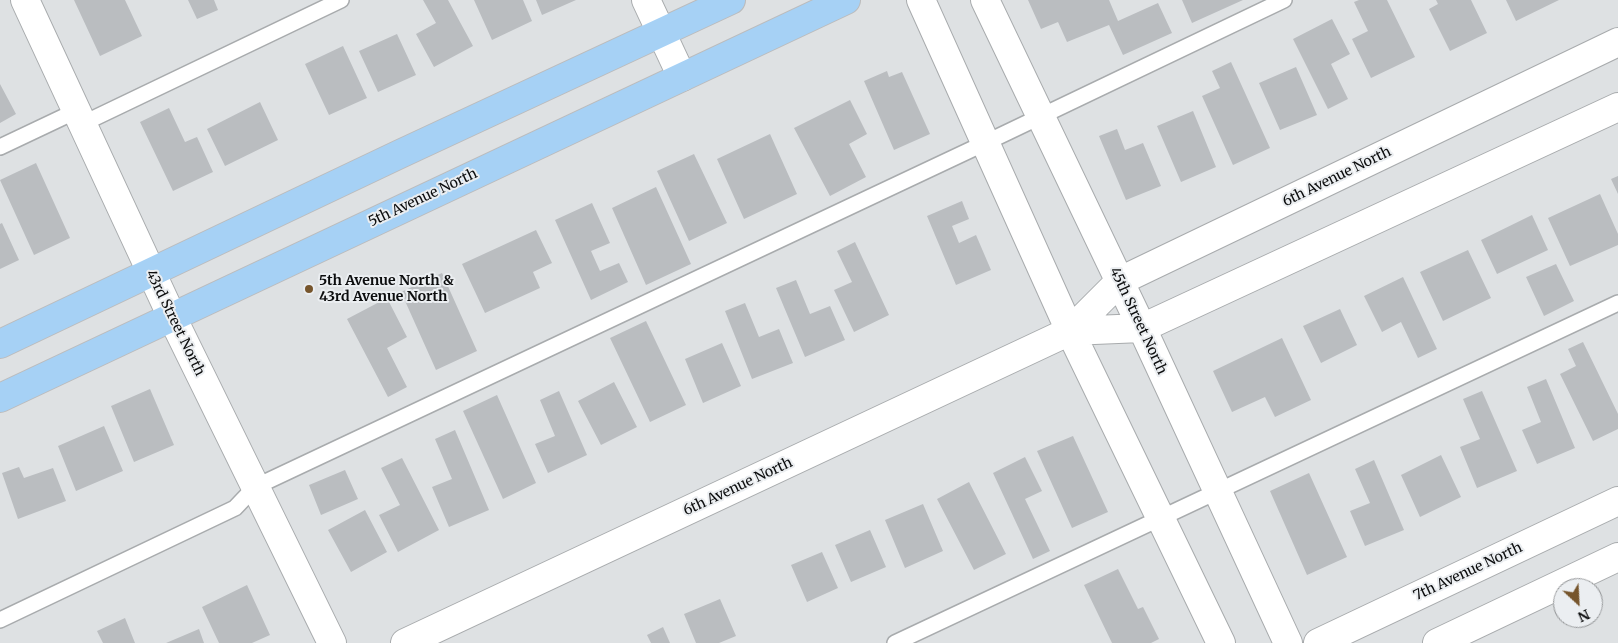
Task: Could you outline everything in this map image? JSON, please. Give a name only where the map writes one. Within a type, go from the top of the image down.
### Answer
[{"type":"main road","points":[[0,344],[731,0]]},
{"type":"main road","name":"5th Avenue North","points":[[0,398],[846,0]]},
{"type":"street","name":"43rd Street North","points":[[25,0],[150,272],[332,643]]},
{"type":"street","points":[[646,0],[682,77]]},
{"type":"street","points":[[920,0],[1070,331],[1221,643]]},
{"type":"street","name":"45th Street North","points":[[985,0],[1120,281],[1288,643]]},
{"type":"street","name":"6th Avenue North","points":[[405,643],[1070,331],[1120,281],[1618,42]]},
{"type":"street","name":"6th Avenue North","points":[[1070,331],[1142,328],[1618,107]]},
{"type":"street","name":"7th Avenue North","points":[[1318,643],[1618,501]]},
{"type":"street","points":[[1438,643],[1618,557]]},
{"type":"lane","points":[[0,146],[79,117],[341,0]]},
{"type":"lane","points":[[0,620],[235,508],[255,487],[1284,0]]},
{"type":"lane","points":[[895,643],[1618,303]]},
{"type":"building","points":[[74,0],[125,0],[142,36],[100,56]]},
{"type":"building","points":[[188,0],[214,0],[218,10],[197,19]]},
{"type":"building","points":[[423,0],[448,0],[473,46],[434,67],[416,34],[436,23]]},
{"type":"building","points":[[474,0],[523,0],[532,21],[492,40]]},
{"type":"building","points":[[536,0],[576,0],[542,15]]},
{"type":"building","points":[[1028,0],[1109,0],[1118,21],[1158,3],[1172,33],[1123,55],[1109,25],[1067,42],[1058,22],[1041,29]]},
{"type":"building","points":[[1182,0],[1243,0],[1192,23]]},
{"type":"building","points":[[1359,0],[1387,0],[1415,57],[1371,78],[1352,39],[1368,31],[1354,2]]},
{"type":"building","points":[[1436,0],[1471,0],[1487,33],[1450,51],[1429,9],[1438,4]]},
{"type":"building","points":[[1506,0],[1559,0],[1516,21]]},
{"type":"building","points":[[1332,19],[1350,54],[1331,64],[1348,99],[1328,109],[1293,39]]},
{"type":"building","points":[[397,34],[416,75],[378,92],[359,51]]},
{"type":"building","points":[[343,46],[367,98],[329,115],[305,64]]},
{"type":"building","points":[[1231,62],[1270,148],[1233,165],[1202,96],[1220,88],[1212,71]]},
{"type":"building","points":[[1296,67],[1317,115],[1280,130],[1259,83]]},
{"type":"building","points":[[887,71],[889,77],[902,72],[930,134],[894,150],[864,81]]},
{"type":"building","points":[[0,84],[16,114],[0,123]]},
{"type":"building","points":[[850,100],[867,134],[849,144],[866,177],[830,196],[794,128]]},
{"type":"building","points":[[260,102],[278,140],[225,166],[207,129]]},
{"type":"building","points":[[169,108],[185,142],[197,137],[213,172],[173,191],[140,122]]},
{"type":"building","points":[[1193,111],[1216,167],[1181,182],[1157,126]]},
{"type":"building","points":[[1117,129],[1125,150],[1143,143],[1161,186],[1126,200],[1099,136]]},
{"type":"building","points":[[770,134],[797,194],[744,219],[717,159]]},
{"type":"building","points":[[694,154],[727,223],[689,241],[657,171]]},
{"type":"building","points":[[36,163],[70,238],[34,255],[0,180]]},
{"type":"building","points":[[1618,176],[1618,194],[1611,179]]},
{"type":"building","points":[[656,187],[691,264],[646,285],[612,208]]},
{"type":"building","points":[[1600,194],[1618,234],[1618,245],[1570,266],[1548,218]]},
{"type":"building","points":[[962,201],[969,219],[952,226],[959,243],[976,235],[991,270],[956,285],[927,216]]},
{"type":"building","points":[[592,203],[610,243],[591,251],[600,271],[619,263],[628,282],[591,300],[555,220]]},
{"type":"building","points":[[1532,215],[1548,250],[1497,274],[1481,240]]},
{"type":"building","points":[[2,223],[19,260],[0,269],[0,224]]},
{"type":"building","points":[[536,230],[552,263],[533,272],[540,288],[485,313],[462,264]]},
{"type":"building","points":[[855,242],[889,315],[854,332],[834,290],[852,282],[837,251]]},
{"type":"building","points":[[1468,250],[1491,298],[1443,321],[1420,272]]},
{"type":"building","points":[[1556,264],[1574,301],[1544,316],[1526,277]]},
{"type":"building","points":[[442,273],[477,351],[436,370],[401,292]]},
{"type":"building","points":[[1403,277],[1437,349],[1418,358],[1401,322],[1382,332],[1364,296]]},
{"type":"building","points":[[796,280],[810,314],[830,306],[845,340],[805,357],[776,288]]},
{"type":"building","points":[[387,298],[407,337],[387,348],[407,387],[388,397],[347,319]]},
{"type":"building","points":[[745,303],[759,337],[779,329],[793,363],[752,379],[725,311]]},
{"type":"building","points":[[1340,309],[1357,345],[1321,363],[1303,326]]},
{"type":"building","points":[[646,321],[686,405],[650,422],[610,338]]},
{"type":"building","points":[[1282,338],[1311,400],[1275,417],[1265,397],[1232,412],[1213,371]]},
{"type":"building","points":[[1583,342],[1618,414],[1618,429],[1593,441],[1560,374],[1576,366],[1568,349]]},
{"type":"building","points":[[722,343],[741,386],[703,403],[685,359]]},
{"type":"building","points":[[1546,379],[1575,448],[1537,464],[1522,430],[1541,422],[1527,387]]},
{"type":"building","points":[[614,382],[637,427],[601,445],[578,401]]},
{"type":"building","points":[[150,389],[174,445],[134,462],[111,406]]},
{"type":"building","points":[[559,391],[587,455],[548,473],[535,444],[555,436],[540,400]]},
{"type":"building","points":[[1482,391],[1517,471],[1477,488],[1460,447],[1480,439],[1463,399]]},
{"type":"building","points":[[497,395],[536,483],[503,499],[463,411]]},
{"type":"building","points":[[104,426],[123,471],[76,491],[58,446]]},
{"type":"building","points":[[455,430],[489,510],[449,527],[432,487],[452,479],[435,439]]},
{"type":"building","points":[[1073,436],[1108,512],[1072,528],[1037,451]]},
{"type":"building","points":[[1441,455],[1461,497],[1420,517],[1401,475]]},
{"type":"building","points":[[1025,457],[1042,491],[1025,499],[1050,551],[1033,559],[993,473]]},
{"type":"building","points":[[402,458],[439,530],[398,552],[379,515],[400,505],[381,468]]},
{"type":"building","points":[[1374,460],[1404,530],[1365,546],[1350,511],[1370,503],[1355,469]]},
{"type":"building","points":[[19,467],[24,478],[53,468],[66,501],[18,519],[2,473]]},
{"type":"building","points":[[345,470],[358,499],[321,515],[309,485]]},
{"type":"building","points":[[1309,473],[1347,557],[1307,575],[1270,491]]},
{"type":"building","points":[[969,482],[1006,554],[974,570],[937,499]]},
{"type":"building","points":[[923,504],[943,551],[905,568],[885,520]]},
{"type":"building","points":[[365,510],[387,552],[351,572],[328,530]]},
{"type":"building","points":[[870,530],[886,567],[851,582],[835,545]]},
{"type":"building","points":[[822,552],[838,588],[807,602],[791,565]]},
{"type":"building","points":[[1118,569],[1138,609],[1143,607],[1159,639],[1151,643],[1112,643],[1084,585]]},
{"type":"building","points":[[247,585],[270,635],[252,643],[219,643],[202,607]]},
{"type":"building","points":[[720,599],[736,636],[719,643],[696,643],[684,614]]},
{"type":"building","points":[[125,618],[135,643],[103,643],[97,631]]},
{"type":"building","points":[[663,627],[670,643],[651,643],[647,635]]},
{"type":"building","points":[[199,629],[204,643],[166,643]]},
{"type":"place","name":"5th Avenue North & 43rd Avenue North","points":[[309,289]]}]
